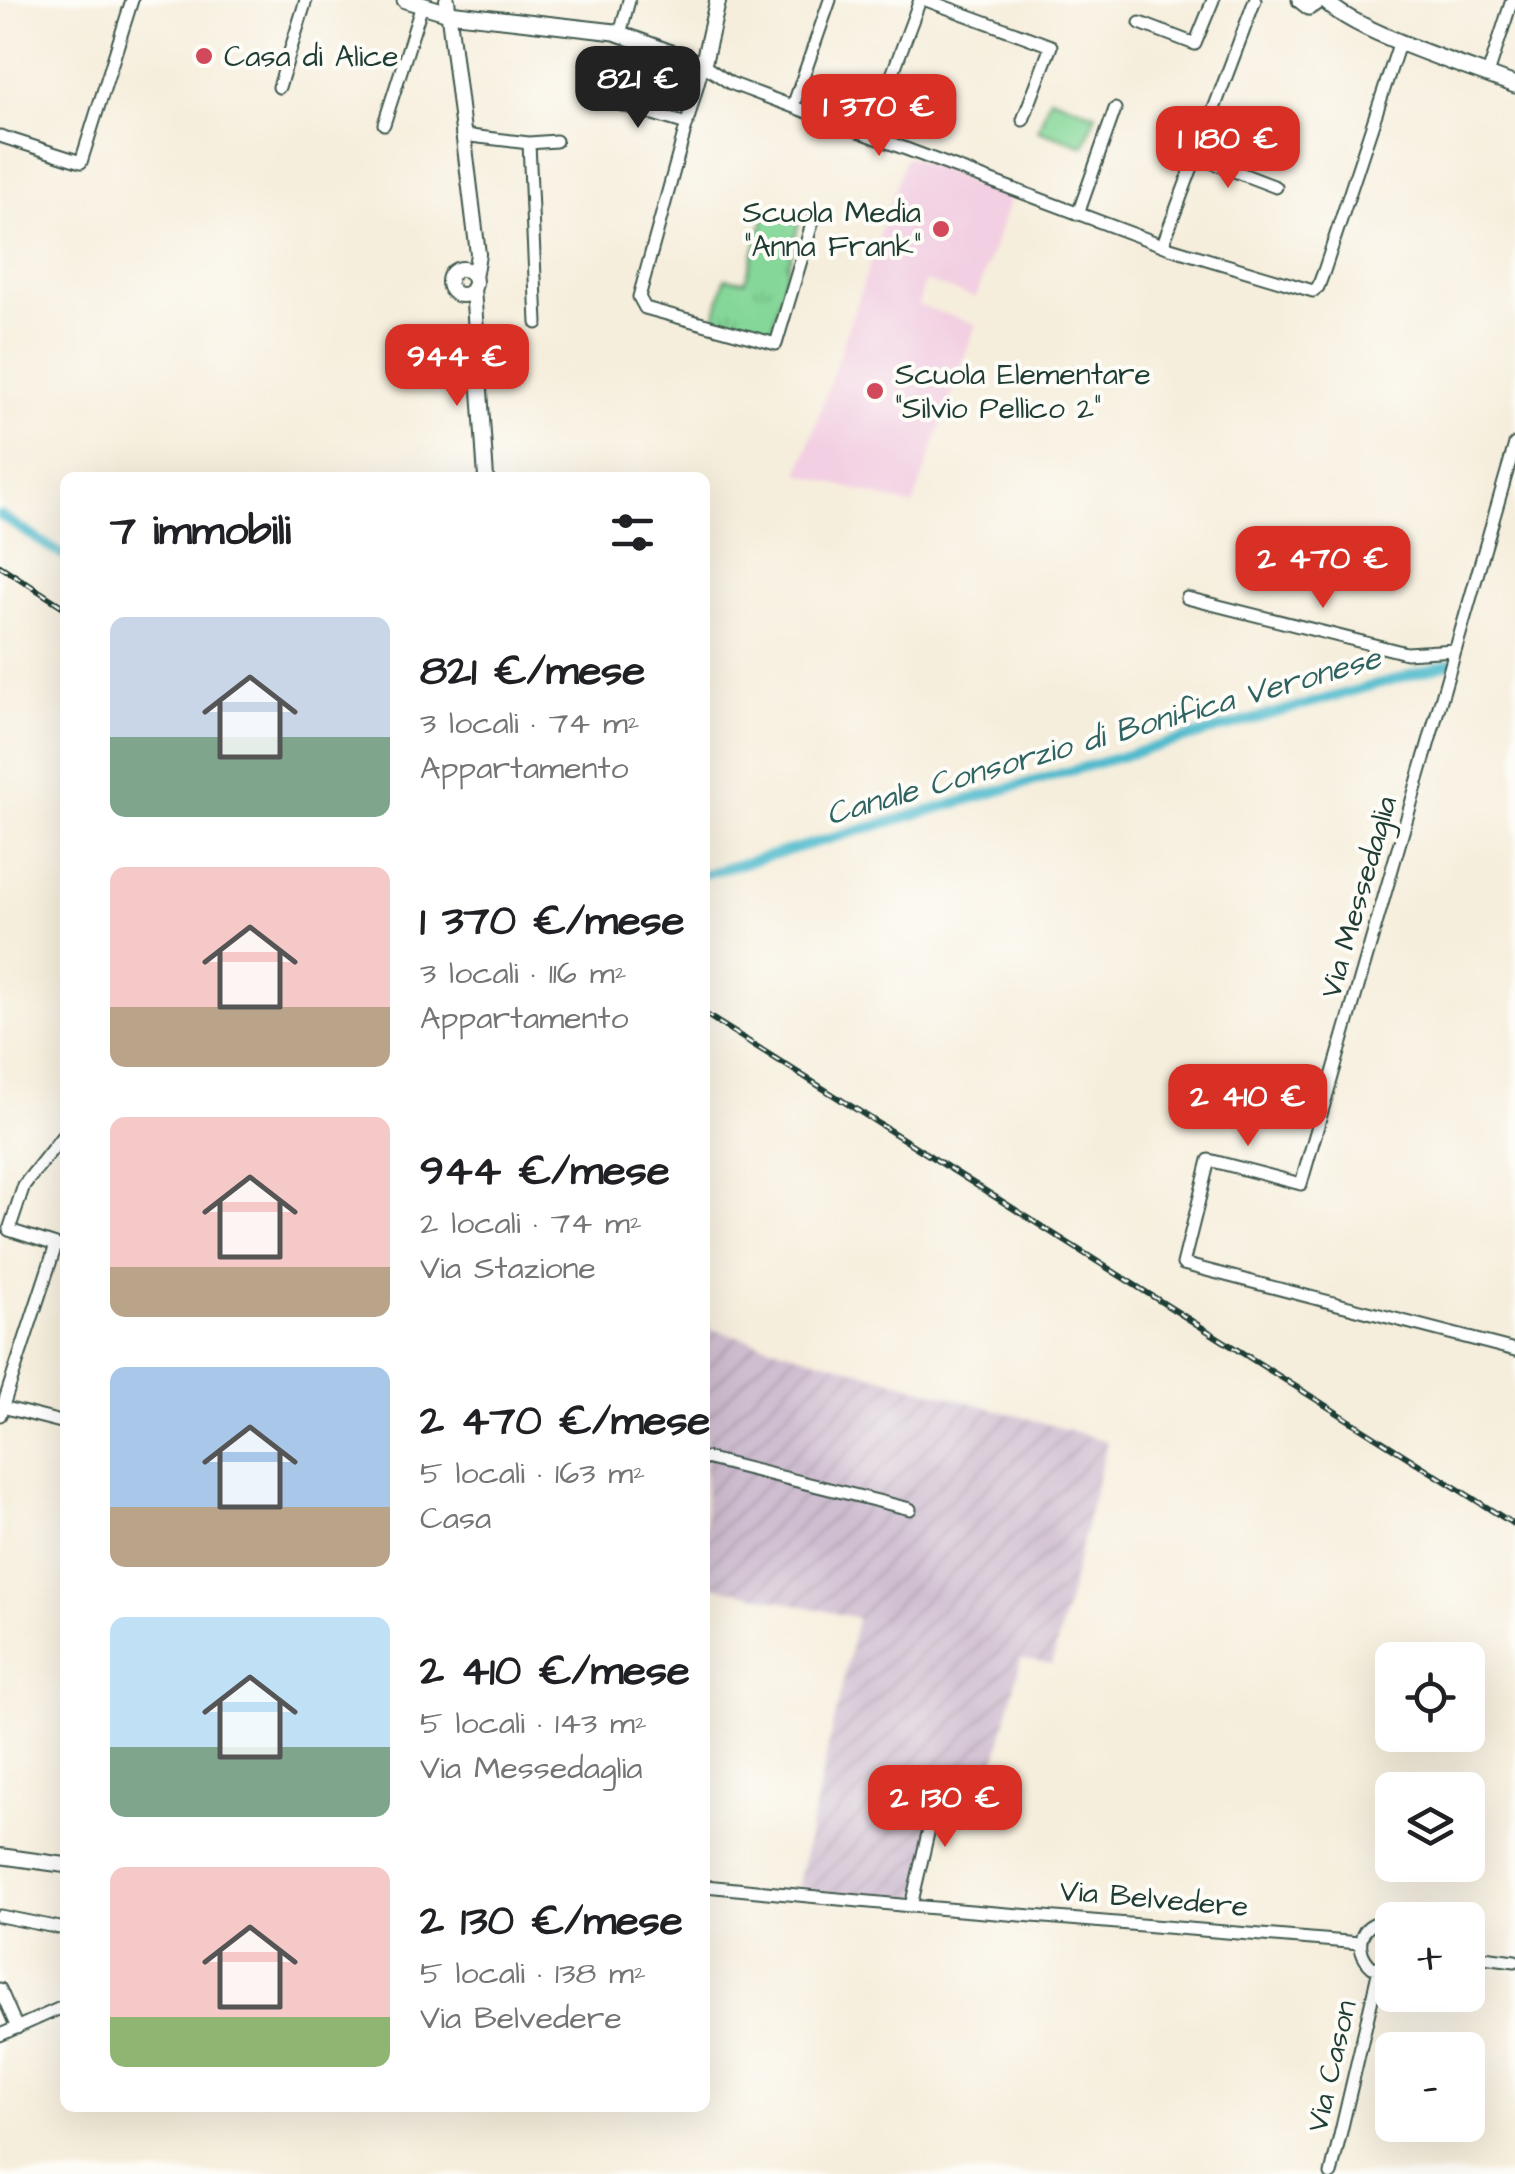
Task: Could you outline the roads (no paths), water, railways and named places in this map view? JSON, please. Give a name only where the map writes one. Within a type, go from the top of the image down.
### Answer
[{"type":"main road","points":[[405,0],[620,34],[703,64],[718,0]]},
{"type":"main road","points":[[1309,1],[1381,34],[1515,85]]},
{"type":"street","points":[[0,136],[82,162],[132,0]]},
{"type":"street","points":[[279,87],[306,0]]},
{"type":"street","points":[[620,34],[629,0]]},
{"type":"street","points":[[793,106],[830,0]]},
{"type":"street","points":[[870,134],[923,0],[1051,46],[1024,120]]},
{"type":"street","points":[[1140,23],[1196,44],[1212,0]]},
{"type":"street","points":[[1163,244],[1255,0]]},
{"type":"street","points":[[1488,74],[1512,0]]},
{"type":"street","points":[[384,124],[422,5]]},
{"type":"street","points":[[448,6],[478,254],[474,283],[486,472]]},
{"type":"street","points":[[814,217],[776,344],[645,308],[639,297],[703,64],[730,83],[1078,214],[1306,290],[1318,287],[1400,41]]},
{"type":"street","points":[[602,99],[686,124]]},
{"type":"street","points":[[1078,214],[1115,109]]},
{"type":"street","points":[[462,135],[529,143],[556,141]]},
{"type":"street","points":[[529,143],[537,322]]},
{"type":"street","points":[[1195,156],[1276,187]]},
{"type":"street","points":[[475,230],[457,270],[448,280],[476,336]]},
{"type":"street","points":[[457,270],[466,269],[474,283]]},
{"type":"street","points":[[458,295],[466,294],[474,283]]},
{"type":"street","name":"Via Messedaglia","points":[[1515,444],[1301,1184],[1209,1160],[1183,1264],[1515,1350]]},
{"type":"street","points":[[1188,598],[1406,653],[1455,650]]},
{"type":"street","points":[[60,1140],[24,1184],[9,1230],[60,1247],[1,1411],[60,1423]]},
{"type":"street","points":[[710,1459],[910,1509]]},
{"type":"street","points":[[911,1906],[939,1786],[980,1796]]},
{"type":"street","points":[[0,1856],[60,1864]]},
{"type":"street","name":"Via Belvedere","points":[[710,1886],[1360,1943]]},
{"type":"street","points":[[0,1916],[60,1927]]},
{"type":"street","points":[[1375,1923],[1362,1935],[1360,1943],[1366,1962],[1375,1967]]},
{"type":"street","points":[[1485,1958],[1515,1962]]},
{"type":"street","name":"Via Cason","points":[[1331,2174],[1375,1982]]},
{"type":"street","points":[[0,1989],[16,2028]]},
{"type":"street","points":[[0,2035],[60,2008]]},
{"type":"waterway","name":"Canale Consorzio di Bonifica Veronese","points":[[0,515],[60,554]]},
{"type":"waterway","name":"Canale Consorzio di Bonifica Veronese","points":[[710,873],[1456,662]]},
{"type":"railway","points":[[0,566],[60,605]]},
{"type":"railway","points":[[710,1017],[1515,1525]]},
{"type":"place","name":"Casa di Alice","points":[[204,56]]},
{"type":"place","name":"Scuola Media \"Anna Frank\"","points":[[941,229]]},
{"type":"place","name":"Scuola Elementare \"Silvio Pellico 2\"","points":[[875,391]]}]
